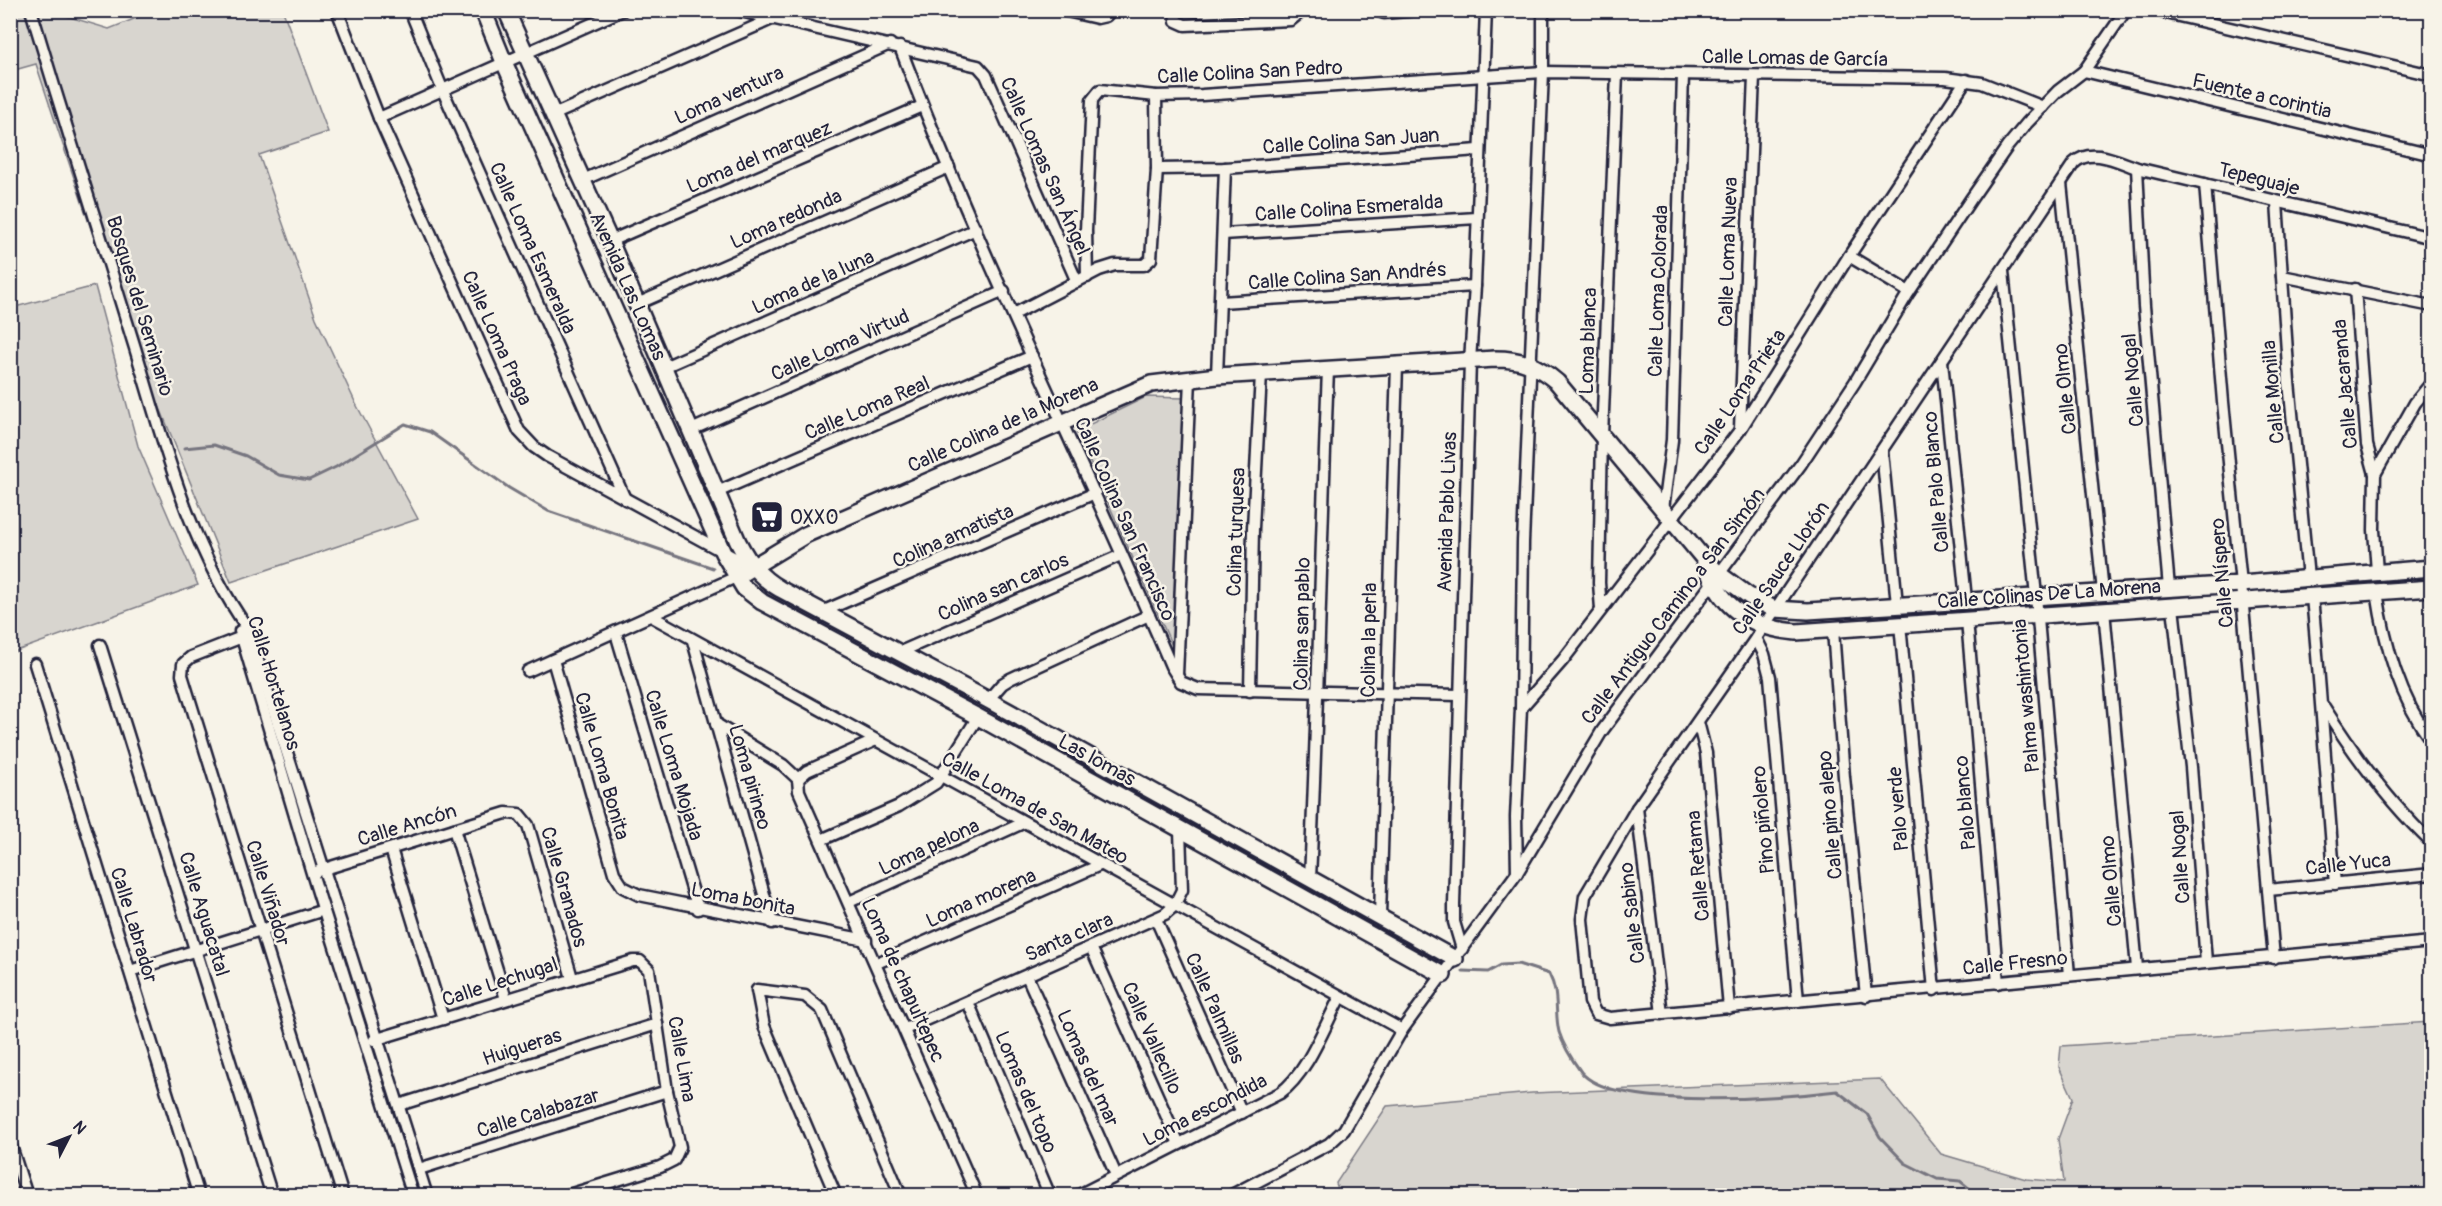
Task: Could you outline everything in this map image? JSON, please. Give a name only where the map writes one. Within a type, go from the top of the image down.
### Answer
[{"type":"street","name":"Bosques del Seminario","points":[[31,10],[190,521],[231,605]]},
{"type":"street","name":"Calle Loma Praga","points":[[337,10],[379,118],[519,431],[526,440],[548,456],[625,500],[752,567]]},
{"type":"street","name":"Calle Loma Esmeralda","points":[[410,10],[443,91],[625,500]]},
{"type":"street","name":"Avenida Las Lomas","points":[[483,10],[504,62],[723,553],[736,577]]},
{"type":"street","name":"Avenida Las Lomas","points":[[506,10],[610,241],[717,492],[752,567]]},
{"type":"street","points":[[379,118],[623,10]]},
{"type":"street","points":[[736,10],[895,45]]},
{"type":"street","points":[[1062,10],[1097,18],[1106,16],[1111,10]]},
{"type":"street","points":[[1175,10],[1176,21],[1185,25],[1291,20],[1304,10]]},
{"type":"street","points":[[1239,10],[1239,22]]},
{"type":"street","points":[[1376,10],[1384,13],[1419,10]]},
{"type":"street","name":"Avenida Pablo Livas","points":[[1459,954],[1454,922],[1458,695],[1486,10]]},
{"type":"street","points":[[1517,873],[1516,817],[1521,708],[1523,542],[1543,72],[1543,10]]},
{"type":"street","name":"Calle Antiguo Camino a San Simón","points":[[1230,1196],[1338,1138],[1353,1118],[1402,1030],[1517,873],[1602,731],[1801,464],[1855,382],[1909,292],[2007,147],[2058,92],[2084,71],[2126,10]]},
{"type":"street","points":[[2153,10],[2180,14],[2432,75]]},
{"type":"street","points":[[554,115],[773,19]]},
{"type":"street","name":"Calle Lomas San Ángel","points":[[895,45],[978,66],[986,75],[1082,280],[1014,314]]},
{"type":"street","name":"Calle Colina San Francisco","points":[[895,45],[1176,677]]},
{"type":"street","name":"Loma ventura","points":[[583,180],[895,45]]},
{"type":"street","name":"Fuente a corintia","points":[[2084,71],[2432,155]]},
{"type":"street","name":"Calle Colina San Pedro","points":[[1082,280],[1094,96],[1100,90],[1156,96],[1202,95],[1543,72]]},
{"type":"street","name":"Calle Lomas de García","points":[[1543,72],[1966,80],[1990,85],[2043,107]]},
{"type":"street","name":"Loma blanca","points":[[1601,609],[1599,572],[1602,436],[1617,74]]},
{"type":"street","name":"Calle Loma Colorada","points":[[1667,514],[1672,440],[1683,75]]},
{"type":"street","name":"Calle Loma Nueva","points":[[1740,430],[1754,76]]},
{"type":"street","name":"Calle Loma Prieta","points":[[1521,708],[1563,660],[1667,514],[1740,430],[1849,256],[1966,80]]},
{"type":"street","points":[[1082,280],[1108,267],[1144,265],[1151,259],[1157,169],[1156,96]]},
{"type":"street","name":"Loma del marquez","points":[[610,241],[922,106]]},
{"type":"street","name":"Calle Colina San Juan","points":[[1157,169],[1225,168],[1479,150]]},
{"type":"street","name":"Tepeguaje","points":[[2080,157],[2092,154],[2137,168],[2432,238]]},
{"type":"street","name":"Calle Sauce Llorón","points":[[1601,1018],[1596,1014],[1590,1002],[1582,906],[1585,896],[1636,808],[1760,633],[2080,157]]},
{"type":"street","name":"Loma redonda","points":[[637,303],[949,167]]},
{"type":"street","points":[[1217,376],[1225,168]]},
{"type":"street","name":"Calle Nogal","points":[[2137,168],[2144,306],[2169,588]]},
{"type":"street","name":"Calle Olmo","points":[[2061,183],[2103,592]]},
{"type":"street","name":"Calle Níspero","points":[[2205,184],[2274,958]]},
{"type":"street","name":"Calle Monilla","points":[[2277,202],[2289,382],[2308,578]]},
{"type":"street","name":"Calle Colina Esmeralda","points":[[1223,234],[1477,218]]},
{"type":"street","name":"Loma de la luna","points":[[664,367],[976,229]]},
{"type":"street","points":[[1849,256],[1909,292]]},
{"type":"street","name":"Palma washintonia","points":[[2002,271],[2036,596],[2069,975]]},
{"type":"street","points":[[2282,276],[2432,306]]},
{"type":"street","name":"Calle Colina San Andrés","points":[[1221,302],[1475,286]]},
{"type":"street","name":"Calle Jacaranda","points":[[2355,289],[2367,445],[2375,474]]},
{"type":"street","name":"Calle Loma Virtud","points":[[691,430],[1004,291]]},
{"type":"street","name":"Calle Loma Real","points":[[717,492],[1032,356]]},
{"type":"street","name":"Calle Colina de la Morena","points":[[528,671],[736,577],[807,534],[1151,384],[1217,376],[1470,361],[1510,359],[1532,364]]},
{"type":"street","name":"Calle Palo Blanco","points":[[1942,361],[1966,600]]},
{"type":"street","name":"Calle Colinas De La Morena","points":[[1532,364],[1557,382],[1704,559],[1732,607],[1760,633],[1833,630],[2432,588]]},
{"type":"street","name":"Colina la perla","points":[[1380,916],[1397,365]]},
{"type":"street","name":"Colina san pablo","points":[[1310,878],[1319,694],[1321,539],[1328,370]]},
{"type":"street","name":"Colina turquesa","points":[[1250,691],[1253,528],[1261,374]]},
{"type":"street","points":[[1190,379],[1176,677],[1188,687],[1198,690],[1458,695]]},
{"type":"street","points":[[2377,572],[2374,530],[2375,474],[2415,403],[2432,382]]},
{"type":"street","points":[[1882,451],[1897,604]]},
{"type":"street","name":"Colina amatista","points":[[824,611],[1095,493]]},
{"type":"street","name":"Colina san carlos","points":[[900,652],[1121,555]]},
{"type":"street","name":"Las lomas","points":[[752,567],[768,582],[988,700],[1380,916],[1459,954]]},
{"type":"street","name":"Calle Colinas De La Morena","points":[[1716,578],[1774,609],[1808,611],[2241,584],[2432,568]]},
{"type":"street","name":"Las lomas","points":[[736,577],[744,588],[762,602],[978,717],[1443,975]]},
{"type":"street","points":[[2377,592],[2388,654],[2413,712],[2432,742]]},
{"type":"street","points":[[2312,597],[2323,706],[2323,743],[2335,884]]},
{"type":"street","name":"Calle Hortelanos","points":[[231,605],[413,1196]]},
{"type":"street","name":"Calle Hortelanos","points":[[231,605],[248,628],[427,1196]]},
{"type":"street","name":"Calle Nogal","points":[[2173,607],[2191,767],[2206,963]]},
{"type":"street","name":"Calle Olmo","points":[[2104,610],[2137,968]]},
{"type":"street","points":[[988,700],[1002,684],[1010,679],[1149,615]]},
{"type":"street","name":"Calle Loma de San Mateo","points":[[651,616],[874,741],[942,776],[1023,823],[1402,1030]]},
{"type":"street","name":"Palo blanco","points":[[1967,620],[1998,982]]},
{"type":"street","name":"Palo verde","points":[[1900,624],[1934,990]]},
{"type":"street","name":"Calle pino alepo","points":[[1833,630],[1844,777],[1866,996]]},
{"type":"street","name":"Calle Loma Mojada","points":[[616,633],[698,909]]},
{"type":"street","name":"Pino piñolero","points":[[1760,633],[1770,677],[1798,1001]]},
{"type":"street","name":"Calle Viñador","points":[[242,637],[191,657],[183,664],[182,669],[211,771],[343,1196]]},
{"type":"street","name":"Loma pirineo","points":[[693,641],[772,923]]},
{"type":"street","name":"Calle Aguacatal","points":[[100,645],[272,1196]]},
{"type":"street","name":"Calle Loma Bonita","points":[[553,660],[617,881]]},
{"type":"street","name":"Calle Labrador","points":[[35,664],[199,1196]]},
{"type":"street","points":[[2323,706],[2370,774],[2394,804],[2432,843]]},
{"type":"street","points":[[821,840],[915,797],[942,776],[978,717]]},
{"type":"street","name":"Calle Retama","points":[[1698,722],[1706,753],[1729,1008]]},
{"type":"street","points":[[716,724],[783,765],[798,779],[807,771],[874,741]]},
{"type":"street","name":"Loma de chapultepec","points":[[798,779],[799,791],[977,1196]]},
{"type":"street","name":"Calle Sabino","points":[[1636,808],[1662,1014]]},
{"type":"street","name":"Calle Ancón","points":[[312,873],[513,812]]},
{"type":"street","name":"Calle Granados","points":[[513,812],[519,814],[528,825],[572,978]]},
{"type":"street","name":"Loma pelona","points":[[849,902],[1023,823]]},
{"type":"street","points":[[454,829],[507,999]]},
{"type":"street","points":[[1174,906],[1182,890],[1180,830]]},
{"type":"street","points":[[391,849],[443,1019]]},
{"type":"street","name":"Loma morena","points":[[876,963],[1100,864]]},
{"type":"street","name":"Calle Yuca","points":[[2268,890],[2432,874]]},
{"type":"street","name":"Loma bonita","points":[[617,881],[639,896],[866,940]]},
{"type":"street","name":"Santa clara","points":[[905,1029],[1156,919],[1174,906]]},
{"type":"street","points":[[130,971],[324,910]]},
{"type":"street","name":"Calle Palmillas","points":[[1156,919],[1242,1113]]},
{"type":"street","name":"Calle Fresno","points":[[1601,1018],[1934,990],[2137,968],[2274,958],[2432,942]]},
{"type":"street","name":"Calle Vallecillo","points":[[1091,947],[1179,1144]]},
{"type":"street","name":"Calle Lechugal","points":[[365,1042],[633,961],[645,964]]},
{"type":"street","name":"Calle Lima","points":[[565,1196],[660,1167],[674,1160],[678,1154],[679,1138],[667,1091],[649,970],[645,964]]},
{"type":"street","name":"Lomas del mar","points":[[1027,976],[1116,1175]]},
{"type":"street","points":[[836,1196],[764,1026],[757,990],[805,996],[822,1010],[901,1196]]},
{"type":"street","name":"Loma escondida","points":[[1077,1196],[1289,1087],[1340,997]]},
{"type":"street","name":"Lomas del topo","points":[[968,1002],[1050,1196]]},
{"type":"street","name":"Huigueras","points":[[399,1105],[657,1024]]},
{"type":"street","name":"Calle Calabazar","points":[[419,1169],[667,1091]]},
{"type":"street","points":[[10,1143],[27,1196]]},
{"type":"shaded area","points":[[11,11],[50,11],[109,29],[154,11],[283,11],[328,132],[259,155],[316,318],[356,404],[418,519],[231,582],[109,283],[36,64],[11,71]]},
{"type":"shaded area","points":[[95,286],[138,446],[198,585],[11,653],[11,308]]},
{"type":"shaded area","points":[[1146,397],[1184,398],[1174,650],[1076,431]]},
{"type":"shaded area","points":[[2431,1022],[2431,1195],[1340,1196],[1336,1183],[1387,1106],[1532,1093],[1880,1079],[1941,1154],[2026,1179],[2064,1182],[2058,1139],[2073,1098],[2059,1067],[2061,1046]]},
{"type":"waterway","points":[[184,448],[214,445],[246,456],[279,475],[309,480],[336,467],[405,424],[430,432],[509,488],[548,511],[713,568]]},
{"type":"waterway","points":[[759,588],[974,705]]},
{"type":"waterway","points":[[999,717],[1438,960]]},
{"type":"waterway","points":[[1463,971],[1488,972],[1501,965],[1518,964],[1549,974],[1556,996],[1559,1032],[1563,1042],[1581,1072],[1599,1085],[1628,1093],[1703,1099],[1837,1091],[1867,1114],[1880,1137],[1905,1163],[1937,1179],[1960,1181],[1979,1196]]},
{"type":"place","name":"OXXO","points":[[767,517]]}]
